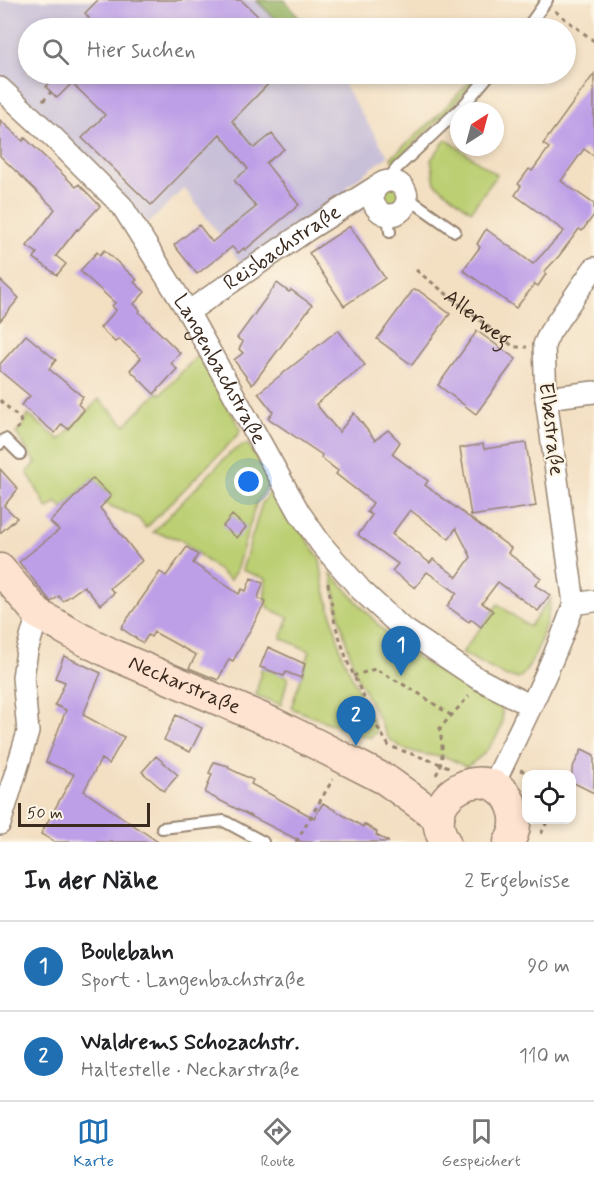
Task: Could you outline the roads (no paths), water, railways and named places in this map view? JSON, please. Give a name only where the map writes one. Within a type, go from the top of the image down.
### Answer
[{"type":"street","name":"Langenbachstraße","points":[[0,88],[123,206],[188,312],[299,512],[321,544],[361,590],[401,627],[477,678],[531,705]]},
{"type":"street","points":[[393,180],[402,185],[408,198],[404,209],[389,224],[373,202],[374,191],[382,184],[393,180]]},
{"type":"street","name":"Reisbachstraße","points":[[188,312],[306,231],[382,184]]},
{"type":"street","name":"Elbestraße","points":[[493,786],[563,636],[584,602],[546,398],[543,345],[594,268]]},
{"type":"street","points":[[546,398],[594,392]]},
{"type":"street","name":"Neckarstraße","points":[[0,569],[38,614],[116,656],[273,723],[386,780],[442,830]]},
{"type":"street","points":[[0,824],[28,732],[23,677],[27,651],[38,614]]},
{"type":"street","name":"Neckarstraße","points":[[386,780],[454,790]]},
{"type":"street","points":[[442,830],[443,803],[454,790],[470,783],[484,783],[502,792],[511,802],[515,813],[528,832]]},
{"type":"lane","points":[[534,18],[546,2]]},
{"type":"lane","name":"Reisbachstraße","points":[[382,184],[463,106],[482,84]]},
{"type":"lane","points":[[408,198],[455,231]]},
{"type":"lane","points":[[3,442],[20,454]]},
{"type":"lane","points":[[162,828],[224,821],[263,842]]},
{"type":"place","name":"Boulebahn","points":[[401,676]]},
{"type":"place","name":"Waldrems Schozachstr.","points":[[356,746]]}]
